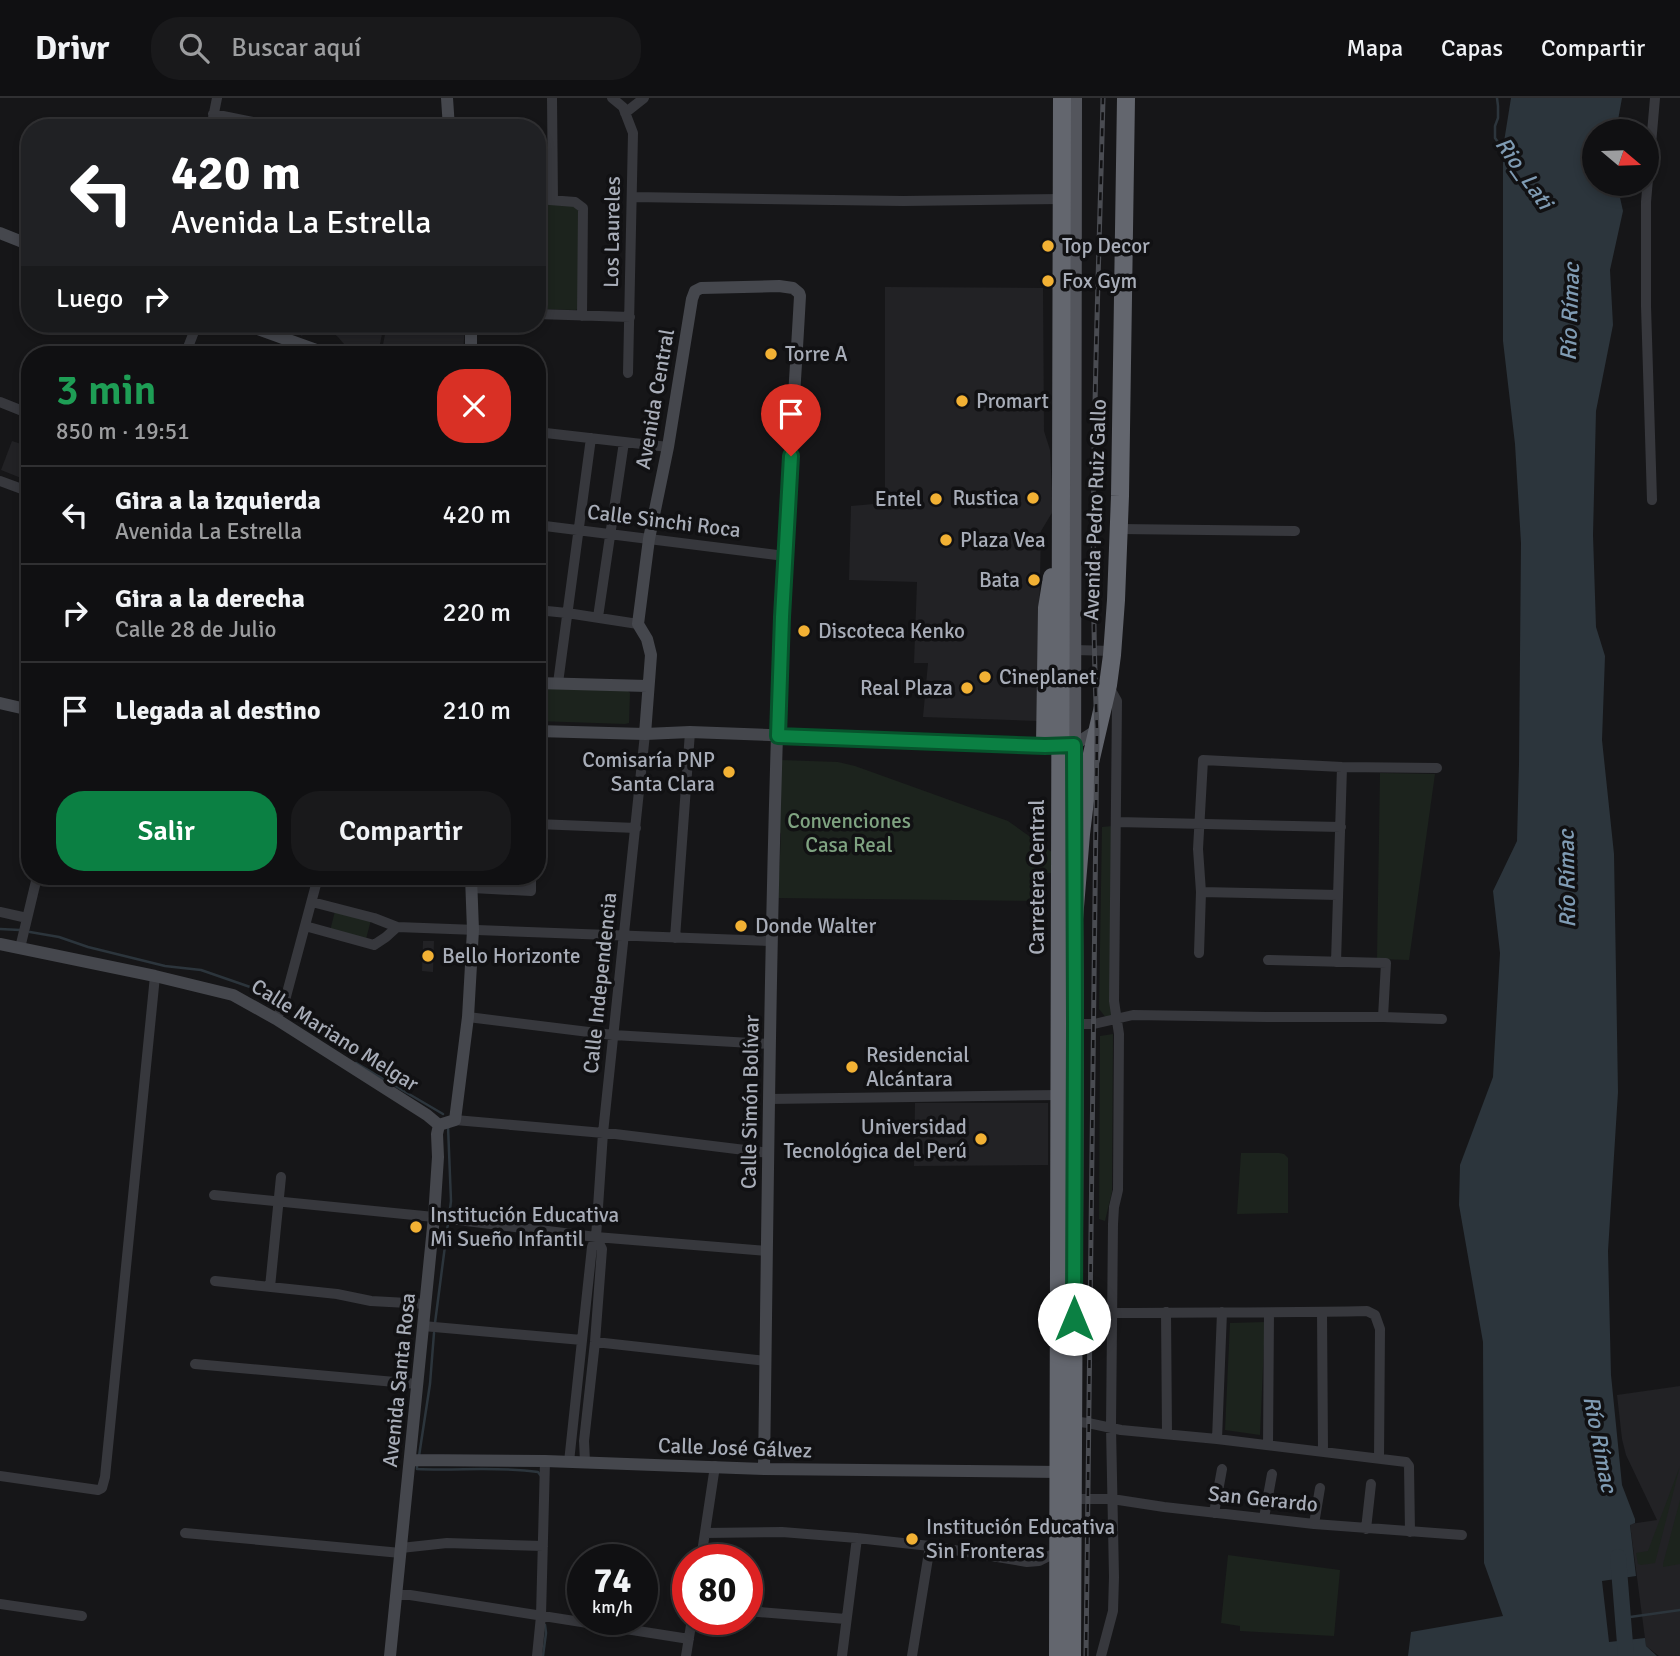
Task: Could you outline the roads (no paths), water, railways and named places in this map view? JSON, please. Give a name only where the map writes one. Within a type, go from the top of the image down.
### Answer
[{"type":"highway","name":"Carretera Central","points":[[1062,98],[1060,745],[1068,1023],[1066,1499],[1072,1656]]},
{"type":"highway","name":"Avenida Pedro Ruiz Gallo","points":[[1074,919],[1089,767],[1113,651],[1119,529],[1126,98]]},
{"type":"highway","name":"Carretera Central","points":[[1067,1257],[1060,1095],[1068,1023],[1074,919]]},
{"type":"highway","name":"Carretera Central","points":[[1058,1656],[1059,1551],[1066,1499],[1059,1472],[1066,1420]]},
{"type":"main road","name":"Carretera Central","points":[[1074,919],[1060,745],[1074,650],[1075,98]]},
{"type":"street","points":[[213,119],[217,98]]},
{"type":"street","points":[[447,98],[448,119]]},
{"type":"street","points":[[552,98],[553,200]]},
{"type":"street","name":"Los Laureles","points":[[612,98],[622,107],[633,133],[628,373]]},
{"type":"street","points":[[625,113],[645,98]]},
{"type":"street","points":[[1652,500],[1646,202],[1655,98]]},
{"type":"street","points":[[214,114],[239,119]]},
{"type":"street","points":[[632,197],[903,201],[1062,199]]},
{"type":"street","points":[[546,200],[575,202],[583,208],[582,316]]},
{"type":"street","points":[[0,233],[21,241]]},
{"type":"street","name":"Avenida Central","points":[[638,624],[649,539],[695,291],[701,288],[779,286],[793,288],[800,296]]},
{"type":"street","name":"Calle Simón Bolívar","points":[[764,1469],[770,1044],[778,736],[800,296]]},
{"type":"street","points":[[546,314],[629,317]]},
{"type":"street","points":[[269,333],[305,346]]},
{"type":"street","points":[[0,402],[21,410]]},
{"type":"street","points":[[546,433],[668,447]]},
{"type":"street","points":[[558,684],[591,438]]},
{"type":"street","points":[[598,617],[624,442]]},
{"type":"street","points":[[0,481],[21,489]]},
{"type":"street","name":"Calle Sinchi Roca","points":[[546,526],[785,556]]},
{"type":"street","points":[[1119,529],[1294,531]]},
{"type":"street","points":[[546,611],[638,624],[647,639],[651,654],[645,734]]},
{"type":"street","points":[[1074,650],[1113,651]]},
{"type":"street","points":[[546,683],[647,686]]},
{"type":"street","points":[[1101,1656],[1113,1611],[1113,1224],[1118,1190],[1119,1082],[1119,1034],[1114,988],[1117,701],[1108,685]]},
{"type":"street","points":[[0,703],[21,708]]},
{"type":"street","points":[[546,732],[690,732],[1060,745],[1097,730]]},
{"type":"street","points":[[675,937],[690,732]]},
{"type":"street","name":"Calle Independencia","points":[[569,1462],[592,1247],[596,1237],[603,1133],[645,734]]},
{"type":"street","points":[[1199,953],[1201,892],[1198,849],[1203,760],[1342,767],[1437,768]]},
{"type":"street","points":[[1336,962],[1342,767]]},
{"type":"street","points":[[1117,822],[1340,827]]},
{"type":"street","points":[[546,824],[636,828]]},
{"type":"street","points":[[20,948],[35,885]]},
{"type":"street","points":[[276,1019],[284,1004],[316,885]]},
{"type":"street","points":[[455,1120],[468,1017],[473,930],[471,885]]},
{"type":"street","points":[[491,885],[531,891],[531,885]]},
{"type":"street","points":[[1201,892],[1338,895]]},
{"type":"street","points":[[312,902],[374,918],[397,927],[772,941]]},
{"type":"street","points":[[0,912],[27,918]]},
{"type":"street","points":[[305,926],[374,945],[397,927]]},
{"type":"street","name":"Calle Mariano Melgar","points":[[0,944],[233,995],[276,1019],[428,1115],[439,1125]]},
{"type":"street","points":[[1268,960],[1386,963],[1383,1017]]},
{"type":"street","points":[[0,1476],[98,1490],[102,1488],[155,976]]},
{"type":"street","points":[[1068,1023],[1094,1024],[1133,1015],[1442,1019]]},
{"type":"street","points":[[468,1017],[613,1035],[770,1044]]},
{"type":"street","points":[[769,1099],[1060,1095]]},
{"type":"street","points":[[439,1125],[455,1120],[603,1133],[769,1153]]},
{"type":"street","name":"Avenida Santa Rosa","points":[[390,1656],[426,1304],[439,1125]]},
{"type":"street","points":[[270,1287],[281,1177]]},
{"type":"street","points":[[215,1195],[434,1217],[596,1237],[767,1251]]},
{"type":"street","name":"Calle Independencia","points":[[585,1462],[584,1441],[602,1249],[596,1237]]},
{"type":"street","points":[[215,1281],[337,1294],[371,1301],[426,1304]]},
{"type":"street","points":[[1113,1313],[1367,1311],[1375,1315],[1380,1329],[1379,1458]]},
{"type":"street","points":[[1166,1312],[1167,1434]]},
{"type":"street","points":[[1217,1438],[1222,1312]]},
{"type":"street","points":[[1322,1312],[1323,1451]]},
{"type":"street","points":[[1268,1445],[1269,1313]]},
{"type":"street","points":[[423,1326],[582,1340]]},
{"type":"street","points":[[595,1342],[766,1361]]},
{"type":"street","points":[[195,1364],[418,1384]]},
{"type":"street","points":[[1066,1420],[1121,1430],[1217,1438],[1406,1462],[1409,1466],[1410,1532]]},
{"type":"street","points":[[572,1440],[584,1441]]},
{"type":"street","name":"Calle José Gálvez","points":[[410,1460],[585,1462],[764,1469],[1059,1472]]},
{"type":"street","points":[[537,1656],[541,1616],[545,1461]]},
{"type":"street","points":[[703,1544],[715,1466]]},
{"type":"street","points":[[1213,1513],[1222,1469]]},
{"type":"street","points":[[1264,1518],[1272,1474]]},
{"type":"street","points":[[1366,1529],[1371,1484]]},
{"type":"street","points":[[1314,1524],[1320,1489]]},
{"type":"street","name":"San Gerardo","points":[[1066,1499],[1112,1499],[1314,1524],[1462,1535]]},
{"type":"street","points":[[705,1533],[782,1532],[857,1538],[930,1546],[1027,1562],[1039,1561],[1059,1551]]},
{"type":"street","points":[[186,1533],[401,1551],[447,1543],[543,1546]]},
{"type":"street","points":[[842,1656],[857,1538]]},
{"type":"street","points":[[912,1656],[930,1546]]},
{"type":"street","points":[[396,1595],[689,1639]]},
{"type":"street","points":[[0,1604],[82,1616]]},
{"type":"street","points":[[763,1612],[846,1619]]},
{"type":"street","points":[[687,1656],[690,1635]]},
{"type":"water","points":[[1511,98],[1622,98],[1618,119],[1582,119],[1582,196],[1620,196],[1623,211],[1610,270],[1613,325],[1596,411],[1593,535],[1596,627],[1605,656],[1602,740],[1614,854],[1618,1092],[1608,1251],[1611,1375],[1622,1485],[1635,1519],[1635,1523],[1630,1525],[1636,1576],[1602,1581],[1609,1642],[1645,1638],[1646,1646],[1657,1656],[1408,1656],[1411,1632],[1503,1616],[1484,1563],[1483,1342],[1459,1205],[1460,1165],[1493,1077],[1500,953],[1493,891],[1517,841],[1521,543],[1515,444],[1503,341],[1503,148]]},
{"type":"waterway","name":"Rio_Lati","points":[[1497,98],[1495,138],[1505,152]]},
{"type":"waterway","points":[[0,929],[20,930]]},
{"type":"waterway","points":[[30,932],[59,937],[165,966],[201,970],[253,988],[278,1005]]},
{"type":"waterway","points":[[356,1063],[443,1114]]},
{"type":"waterway","points":[[448,1126],[451,1201],[449,1217]]},
{"type":"waterway","points":[[435,1323],[448,1223]]},
{"type":"waterway","points":[[419,1456],[430,1384],[434,1333]]},
{"type":"waterway","points":[[417,1466],[417,1469],[523,1470],[538,1472],[541,1476]]},
{"type":"waterway","name":"Río Rímac","points":[[1618,1557],[1626,1656]]},
{"type":"waterway","points":[[1623,1618],[1680,1610]]},
{"type":"waterway","points":[[543,1656],[545,1625]]},
{"type":"railway","points":[[1086,1656],[1097,730],[1093,572],[1103,98]]},
{"type":"place","name":"Top Decor","points":[[1048,246]]},
{"type":"place","name":"Fox Gym","points":[[1048,281]]},
{"type":"place","name":"Torre A","points":[[771,354]]},
{"type":"place","name":"Promart","points":[[962,401]]},
{"type":"place","name":"Rustica","points":[[1033,498]]},
{"type":"place","name":"Entel","points":[[936,499]]},
{"type":"place","name":"Plaza Vea","points":[[946,540]]},
{"type":"place","name":"Bata","points":[[1034,580]]},
{"type":"place","name":"Discoteca Kenko","points":[[804,631]]},
{"type":"place","name":"Cineplanet","points":[[985,677]]},
{"type":"place","name":"Real Plaza","points":[[967,688]]},
{"type":"place","name":"Comisaría PNP Santa Clara","points":[[729,772]]},
{"type":"place","name":"Donde Walter","points":[[741,926]]},
{"type":"place","name":"Bello Horizonte","points":[[428,956]]},
{"type":"place","name":"Residencial Alcántara","points":[[852,1067]]},
{"type":"place","name":"Universidad Tecnológica del Perú","points":[[981,1139]]},
{"type":"place","name":"Institución Educativa Mi Sueño Infantil","points":[[416,1227]]},
{"type":"place","name":"Institución Educativa Sin Fronteras","points":[[912,1539]]},
{"type":"park label","name":"Convenciones Casa Real","points":[[849,833]]}]
